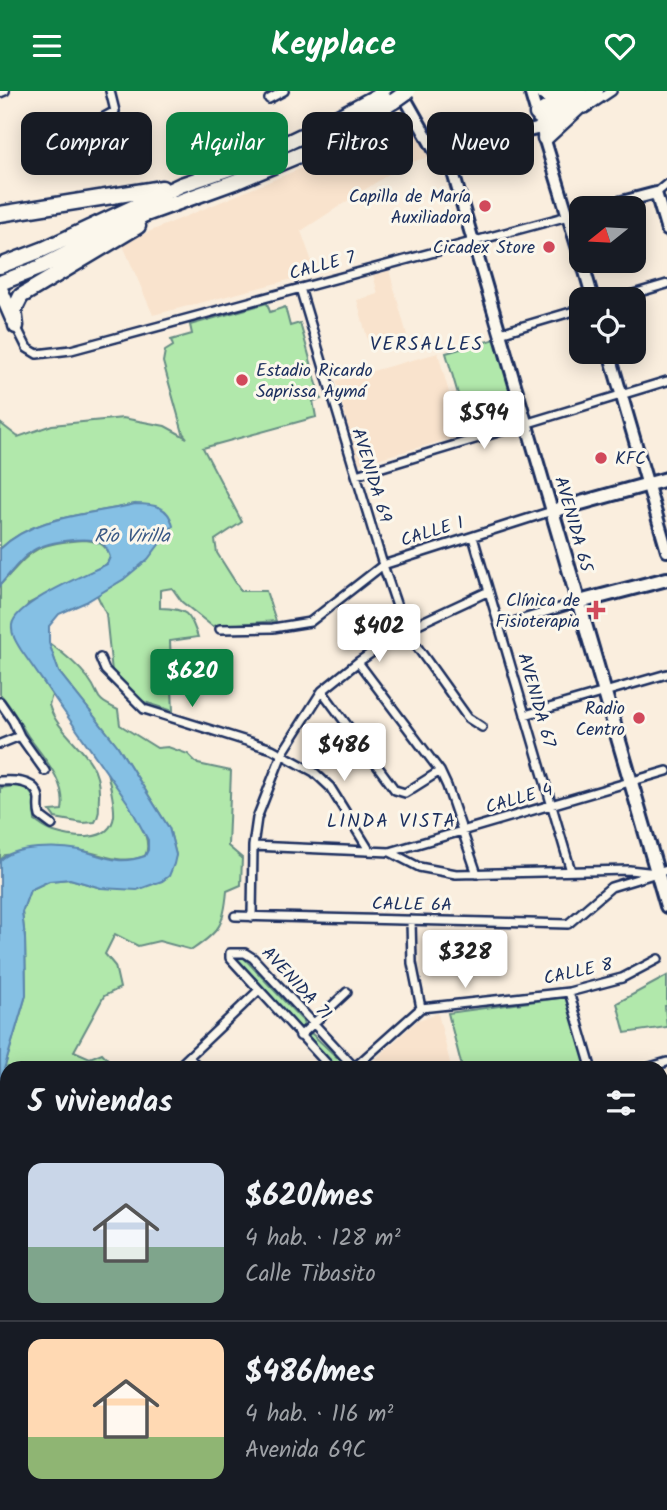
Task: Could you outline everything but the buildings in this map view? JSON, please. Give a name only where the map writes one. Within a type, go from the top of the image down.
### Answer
[{"type":"highway","points":[[348,112],[374,91]]},
{"type":"highway","points":[[352,112],[394,94],[408,91]]},
{"type":"highway","points":[[540,91],[552,98],[578,91]]},
{"type":"highway","points":[[543,132],[578,91]]},
{"type":"highway","points":[[543,132],[556,113],[594,91]]},
{"type":"highway","points":[[2,284],[114,229],[321,146],[394,94]]},
{"type":"highway","points":[[4,265],[181,185],[245,163],[302,136]]},
{"type":"highway","points":[[0,214],[181,185]]},
{"type":"highway","points":[[16,326],[14,310],[21,296],[172,205]]},
{"type":"highway","points":[[2,284],[11,294],[21,296]]},
{"type":"highway","points":[[2,284],[16,326]]},
{"type":"main road","name":"CALLE 1","points":[[552,511],[667,478]]},
{"type":"main road","name":"AVENIDA 65","points":[[552,511],[630,782],[662,871],[667,906]]},
{"type":"main road","points":[[579,603],[667,579]]},
{"type":"street","points":[[0,93],[5,91]]},
{"type":"street","points":[[110,91],[113,112]]},
{"type":"street","points":[[269,99],[284,91]]},
{"type":"street","points":[[530,91],[569,219]]},
{"type":"street","points":[[534,134],[556,134],[576,115],[612,91]]},
{"type":"street","points":[[394,94],[427,141]]},
{"type":"street","name":"AVENIDA 65","points":[[454,175],[552,511]]},
{"type":"street","points":[[645,196],[656,193],[667,184]]},
{"type":"street","points":[[656,193],[667,230]]},
{"type":"street","name":"CALLE 7","points":[[16,326],[27,348],[37,354],[71,350],[568,216]]},
{"type":"street","points":[[646,290],[667,284]]},
{"type":"street","name":"AVENIDA 69","points":[[300,288],[405,630],[468,718],[482,727]]},
{"type":"street","points":[[500,333],[569,313]]},
{"type":"street","points":[[612,364],[667,551]]},
{"type":"street","points":[[356,475],[667,381]]},
{"type":"street","name":"CALLE 1","points":[[220,629],[279,628],[313,621],[383,565],[552,511]]},
{"type":"street","name":"AVENIDA 67","points":[[473,537],[571,871]]},
{"type":"street","points":[[252,917],[253,846],[257,818],[282,754],[322,691],[405,630],[489,591]]},
{"type":"street","points":[[500,626],[579,603]]},
{"type":"street","points":[[100,658],[105,670],[144,709],[282,754],[314,772],[330,787],[369,850]]},
{"type":"street","points":[[358,662],[440,771],[477,874]]},
{"type":"street","points":[[525,715],[667,674]]},
{"type":"street","points":[[322,691],[395,790],[405,793],[440,771]]},
{"type":"street","points":[[0,702],[45,771]]},
{"type":"street","points":[[0,744],[20,736]]},
{"type":"street","name":"CALLE 4","points":[[253,846],[390,852],[667,771]]},
{"type":"street","points":[[0,782],[21,782],[35,788],[40,817],[52,825]]},
{"type":"street","points":[[390,852],[419,867],[456,874],[662,871]]},
{"type":"street","points":[[629,870],[631,880]]},
{"type":"street","name":"CALLE 6A","points":[[235,916],[568,924],[611,887],[662,871]]},
{"type":"street","points":[[361,1061],[421,1009],[412,963],[411,920]]},
{"type":"street","name":"AVENIDA 71","points":[[324,1061],[230,958],[230,953],[245,953],[253,958],[348,1061]]},
{"type":"street","name":"CALLE 8","points":[[421,1009],[569,992],[622,978],[658,959]]},
{"type":"street","points":[[185,1061],[259,990]]},
{"type":"street","points":[[300,1036],[347,992]]},
{"type":"street","points":[[569,992],[589,1061]]},
{"type":"street","points":[[189,1057],[193,1061]]},
{"type":"shaded area","points":[[413,126],[427,149],[427,157],[413,162]]},
{"type":"shaded area","points":[[302,168],[302,175],[388,175],[301,231],[316,273],[153,315],[122,243]]},
{"type":"shaded area","points":[[389,270],[407,335],[369,345],[357,300],[378,294],[373,275]]},
{"type":"shaded area","points":[[438,353],[461,436],[358,464],[336,381]]},
{"type":"shaded area","points":[[438,1013],[450,1061],[373,1061],[418,1020]]},
{"type":"green space","points":[[267,303],[270,312],[285,307],[290,326],[300,323],[321,399],[313,401],[316,417],[203,448],[242,522],[215,540],[217,553],[241,591],[266,591],[276,621],[212,626],[182,602],[172,588],[160,590],[160,608],[186,613],[198,637],[170,641],[173,711],[138,700],[112,672],[106,614],[97,595],[124,579],[135,504],[46,523],[14,538],[0,549],[0,423],[18,437],[52,425],[123,418],[165,426],[187,438],[183,433],[163,362],[165,351],[173,346],[171,340],[192,334],[190,325]]},
{"type":"green space","points":[[499,338],[521,417],[469,432],[446,353]]},
{"type":"green space","points":[[85,540],[104,546],[110,557],[107,564],[28,604],[14,637],[52,695],[49,705],[54,717],[94,768],[98,781],[99,812],[95,822],[83,823],[55,818],[50,811],[62,810],[63,800],[57,780],[47,761],[0,694],[0,585],[36,550],[55,543]]},
{"type":"green space","points":[[49,643],[84,673],[101,699],[118,710],[120,725],[157,748],[168,747],[188,754],[198,764],[231,771],[228,846],[242,858],[241,885],[227,891],[219,926],[209,938],[192,950],[159,941],[138,946],[115,934],[105,954],[115,966],[120,988],[104,996],[74,1051],[90,1058],[102,1053],[109,1061],[6,1061],[26,995],[22,912],[30,890],[49,881],[70,879],[101,888],[162,881],[168,876],[176,855],[169,828],[117,745],[59,672]]},
{"type":"green space","points":[[106,768],[141,824],[146,836],[145,856],[126,860],[86,851],[58,850],[5,855],[0,861],[0,788],[27,788],[34,798],[35,821],[46,829],[71,836],[90,837],[106,831],[114,816]]},
{"type":"green space","points":[[234,956],[243,957],[303,1021],[304,1026],[300,1028]]},
{"type":"green space","points":[[667,976],[667,1027],[625,1033],[617,1003]]},
{"type":"green space","points":[[567,997],[585,1061],[460,1061],[448,1013]]},
{"type":"green space","points":[[310,1032],[341,1061],[330,1061],[308,1034]]},
{"type":"water","name":"Río Virilla","points":[[135,504],[160,508],[171,519],[173,526],[148,559],[124,579],[86,602],[59,614],[49,626],[49,643],[59,672],[117,745],[169,828],[176,855],[169,876],[137,890],[101,888],[70,879],[49,881],[30,890],[22,912],[26,995],[6,1061],[0,1061],[0,861],[26,849],[80,850],[121,860],[145,856],[148,850],[148,840],[128,803],[21,650],[12,632],[16,616],[25,608],[53,590],[107,564],[110,557],[107,550],[102,543],[87,540],[45,545],[27,555],[0,585],[0,549],[30,529],[64,518]]},
{"type":"place","name":"Capilla de María Auxiliadora","points":[[485,206]]},
{"type":"place","name":"Cicadex Store","points":[[549,247]]},
{"type":"place","name":"Estadio Ricardo Saprissa Aymá","points":[[242,380]]},
{"type":"place","name":"KFC","points":[[601,458]]},
{"type":"place","name":"Clínica de Fisioterapia","points":[[596,610]]},
{"type":"place","name":"Radio Centro","points":[[639,718]]},
{"type":"district","name":"VERSALLES","points":[[427,343]]},
{"type":"district","name":"LINDA VISTA","points":[[392,820]]}]
